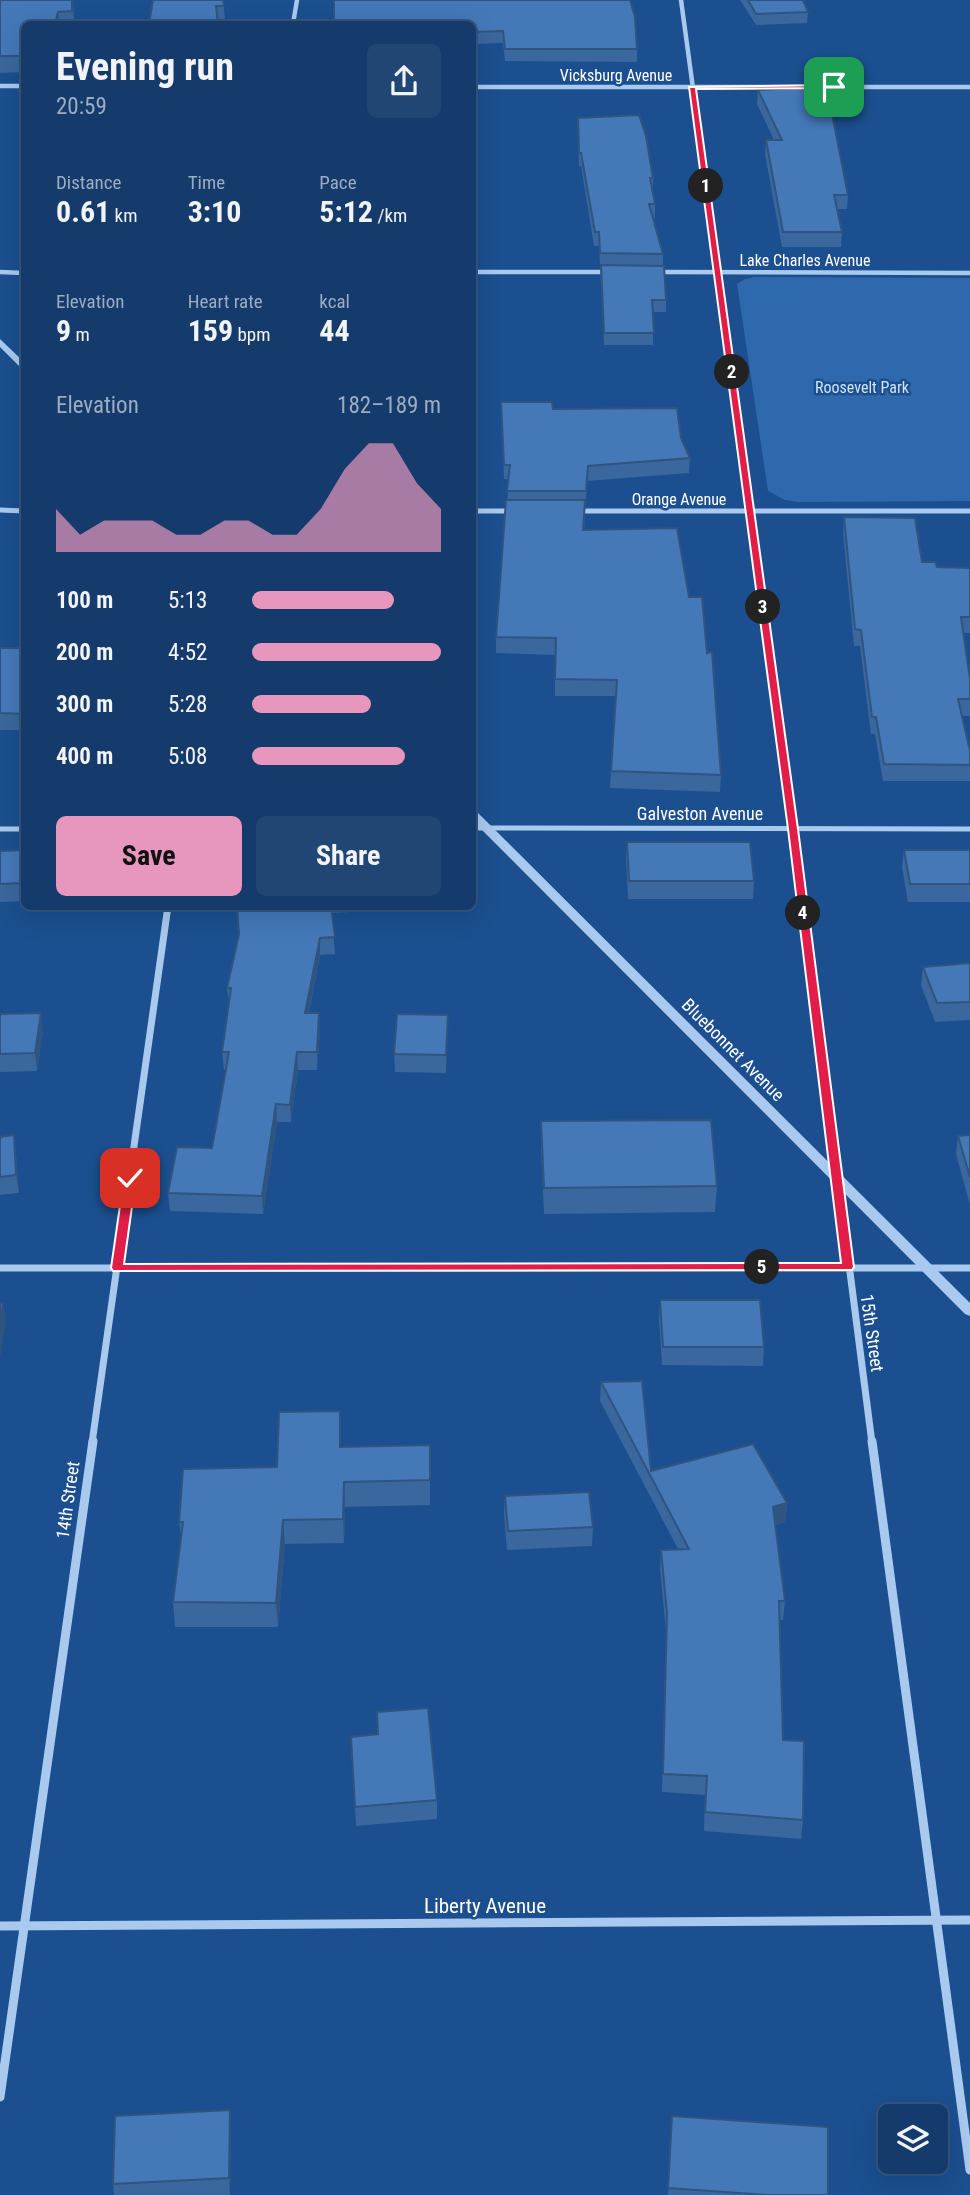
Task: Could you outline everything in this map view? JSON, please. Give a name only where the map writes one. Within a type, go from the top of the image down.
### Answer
[{"type":"street","points":[[294,21],[297,0]]},
{"type":"street","name":"15th Street","points":[[681,0],[970,2170]]},
{"type":"street","points":[[0,86],[21,86]]},
{"type":"street","name":"Vicksburg Avenue","points":[[476,88],[970,87]]},
{"type":"street","points":[[0,272],[21,272]]},
{"type":"street","points":[[476,272],[622,272]]},
{"type":"street","name":"Lake Charles Avenue","points":[[649,272],[970,273]]},
{"type":"street","points":[[0,342],[21,363]]},
{"type":"street","points":[[0,510],[21,510]]},
{"type":"street","points":[[476,511],[518,511]]},
{"type":"street","name":"Orange Avenue","points":[[573,511],[970,511]]},
{"type":"street","name":"Bluebonnet Avenue","points":[[476,817],[970,1311]]},
{"type":"street","name":"Galveston Avenue","points":[[476,828],[970,829]]},
{"type":"street","points":[[0,829],[21,829]]},
{"type":"street","name":"14th Street","points":[[0,2097],[167,910]]},
{"type":"street","points":[[0,1268],[970,1268]]},
{"type":"street","name":"Liberty Avenue","points":[[0,1926],[970,1920]]},
{"type":"green space","name":"Roosevelt Park","points":[[754,277],[970,278],[970,501],[798,502],[785,500],[768,491],[737,284]]},
{"type":"building","points":[[0,0],[72,0],[72,11],[58,12],[56,21],[21,21],[21,56],[0,56]]},
{"type":"building","points":[[153,0],[223,0],[224,6],[216,6],[218,21],[150,21]]},
{"type":"building","points":[[334,0],[630,0],[635,17],[637,49],[505,49],[503,31],[476,32],[476,21],[334,21]]},
{"type":"building","points":[[748,0],[803,0],[808,12],[756,14]]},
{"type":"building","points":[[818,87],[832,114],[848,195],[834,195],[842,232],[783,232],[766,140],[782,140],[758,90]]},
{"type":"building","points":[[639,115],[646,136],[653,178],[650,178],[655,204],[649,204],[663,254],[600,253],[599,232],[595,232],[579,153],[578,118]]},
{"type":"building","points":[[601,265],[664,266],[666,300],[652,300],[654,333],[604,333]]},
{"type":"building","points":[[501,402],[552,402],[553,409],[677,408],[681,438],[690,458],[588,466],[586,491],[507,491],[510,465],[504,465]]},
{"type":"building","points":[[506,500],[585,500],[583,530],[677,528],[689,597],[702,597],[707,653],[712,652],[721,775],[611,771],[617,680],[555,679],[556,638],[496,637]]},
{"type":"building","points":[[844,517],[915,518],[922,562],[935,562],[937,567],[970,568],[970,617],[961,617],[970,679],[970,699],[958,699],[970,751],[970,765],[884,764],[876,717],[872,717],[861,630],[855,629]]},
{"type":"building","points":[[0,648],[21,648],[21,714],[0,713]]},
{"type":"building","points":[[627,842],[750,842],[754,881],[629,881]]},
{"type":"building","points":[[21,850],[21,883],[0,884],[0,851]]},
{"type":"building","points":[[904,850],[970,850],[970,884],[910,884]]},
{"type":"building","points":[[237,910],[332,910],[335,937],[320,938],[305,1013],[319,1013],[317,1052],[297,1052],[290,1105],[276,1104],[262,1196],[168,1193],[177,1147],[212,1148],[229,1052],[222,1052],[231,988],[227,988],[239,934]]},
{"type":"building","points":[[970,963],[970,1002],[937,1003],[923,967]]},
{"type":"building","points":[[41,1013],[35,1053],[0,1054],[0,1014]]},
{"type":"building","points":[[397,1014],[448,1015],[446,1055],[394,1054]]},
{"type":"building","points":[[711,1120],[717,1186],[544,1188],[541,1121]]},
{"type":"building","points":[[14,1135],[16,1175],[0,1177],[0,1137]]},
{"type":"building","points":[[970,1135],[970,1177],[958,1136]]},
{"type":"building","points":[[660,1300],[760,1300],[764,1347],[663,1347]]},
{"type":"building","points":[[642,1381],[651,1471],[753,1444],[787,1503],[773,1507],[785,1601],[779,1601],[783,1740],[804,1741],[803,1820],[705,1812],[707,1776],[663,1774],[667,1613],[661,1550],[689,1549],[601,1382]]},
{"type":"building","points":[[340,1411],[340,1447],[430,1445],[430,1480],[344,1482],[343,1519],[283,1520],[276,1603],[173,1602],[183,1522],[179,1522],[183,1469],[277,1467],[279,1412]]},
{"type":"building","points":[[589,1492],[593,1527],[508,1531],[505,1496]]},
{"type":"building","points":[[428,1708],[437,1800],[355,1807],[351,1737],[378,1734],[377,1712]]},
{"type":"building","points":[[230,2110],[229,2178],[113,2184],[115,2116]]},
{"type":"building","points":[[672,2116],[828,2127],[828,2195],[768,2195],[668,2188]]},
{"type":"route","points":[[130,1178],[117,1268],[848,1267],[793,829],[693,87],[834,87]]}]
